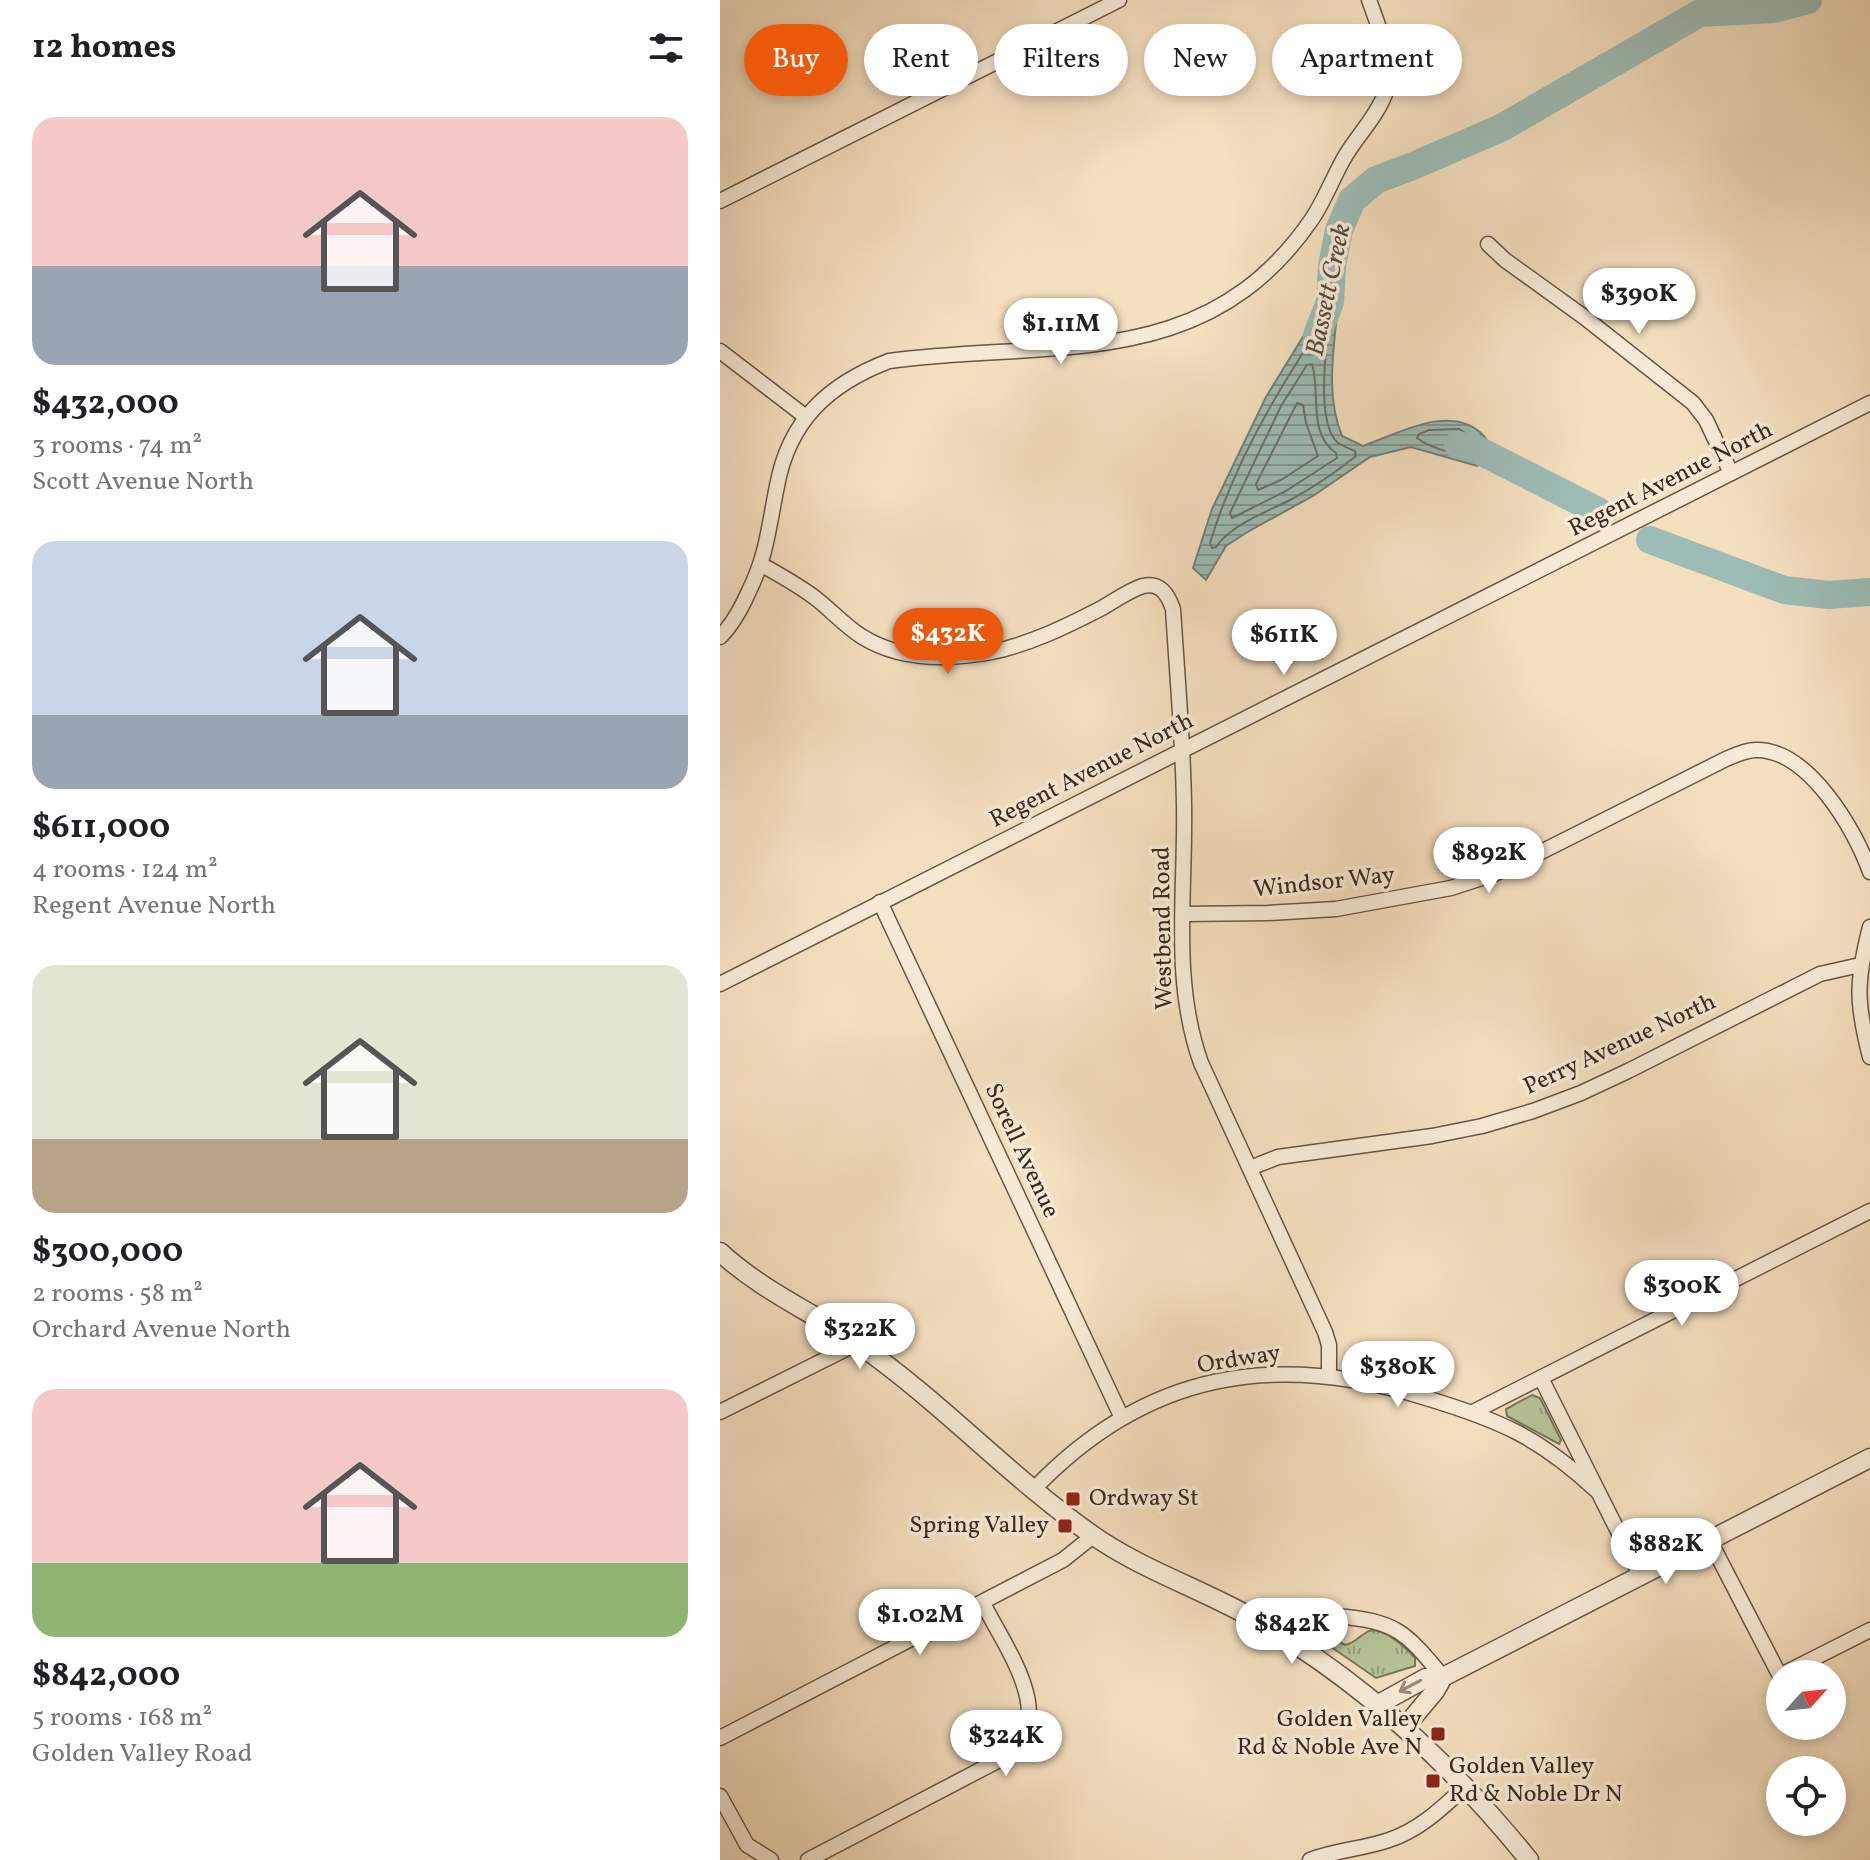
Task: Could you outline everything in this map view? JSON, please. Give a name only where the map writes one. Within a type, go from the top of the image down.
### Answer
[{"type":"street","points":[[720,201],[1119,0]]},
{"type":"street","points":[[720,637],[743,604],[762,565],[784,455],[806,417],[836,386],[862,371],[889,361],[1141,338],[1182,325],[1222,307],[1257,282],[1287,251],[1313,217],[1352,144],[1385,93],[1388,59],[1369,0]]},
{"type":"street","points":[[1488,244],[1693,403],[1706,420],[1731,473]]},
{"type":"street","points":[[720,351],[806,417]]},
{"type":"street","name":"Regent Avenue North","points":[[720,984],[1870,403]]},
{"type":"street","name":"Westbend Road","points":[[762,565],[814,597],[861,636],[885,649],[915,656],[947,657],[992,652],[1067,626],[1145,586],[1161,588],[1168,595],[1173,609],[1184,803],[1182,974],[1191,1035],[1201,1063],[1325,1332],[1329,1345],[1329,1375]]},
{"type":"street","name":"Windsor Way","points":[[1183,914],[1336,909],[1451,888],[1508,867],[1726,759],[1756,750],[1773,752],[1800,766],[1818,784],[1850,831],[1870,872]]},
{"type":"street","name":"Sorell Avenue","points":[[880,902],[1122,1418]]},
{"type":"street","points":[[1870,927],[1860,965],[1859,1003],[1870,1057]]},
{"type":"street","name":"Perry Avenue North","points":[[1250,1168],[1278,1157],[1432,1136],[1533,1111],[1605,1082],[1820,974],[1860,965]]},
{"type":"street","points":[[1473,1412],[1870,1211]]},
{"type":"street","points":[[720,1252],[755,1281],[858,1343],[896,1371],[1093,1536],[1139,1563],[1268,1627],[1316,1656],[1405,1727],[1466,1786],[1529,1860]]},
{"type":"street","points":[[720,1412],[858,1343]]},
{"type":"street","name":"Ordway","points":[[1034,1489],[1067,1457],[1122,1418],[1179,1393],[1228,1378],[1268,1374],[1329,1375],[1387,1386],[1473,1412],[1534,1440],[1596,1490]]},
{"type":"street","name":"Ordway","points":[[1541,1378],[1640,1575]]},
{"type":"street","points":[[1379,1704],[1426,1678],[1443,1677],[1870,1458]]},
{"type":"street","points":[[720,1738],[1063,1560],[1093,1536]]},
{"type":"street","points":[[1710,1541],[1774,1660]]},
{"type":"street","points":[[808,1860],[1003,1758],[1015,1751],[1025,1739],[1031,1708],[1026,1688],[983,1603]]},
{"type":"street","points":[[1335,1616],[1371,1619],[1397,1630],[1412,1641],[1443,1677]]},
{"type":"street","points":[[1811,1660],[1870,1630]]},
{"type":"street","points":[[1405,1727],[1443,1677]]},
{"type":"street","points":[[1310,1860],[1403,1835],[1466,1786]]},
{"type":"street","points":[[720,1796],[747,1845],[771,1860]]},
{"type":"green space","points":[[1532,1395],[1540,1398],[1561,1440],[1559,1444],[1507,1416],[1506,1409]]},
{"type":"green space","points":[[1313,1622],[1322,1633],[1345,1645],[1373,1630],[1386,1634],[1415,1658],[1415,1666],[1376,1678],[1308,1631]]},
{"type":"water","points":[[1325,301],[1338,304],[1332,388],[1342,436],[1363,446],[1423,424],[1455,421],[1469,425],[1482,434],[1496,454],[1477,466],[1411,447],[1370,457],[1313,496],[1226,546],[1206,580],[1193,568],[1212,509],[1266,397]]},
{"type":"waterway","name":"Bassett Creek","points":[[1317,335],[1330,302],[1332,266],[1339,230],[1352,200],[1376,180],[1501,128],[1700,13],[1774,9],[1808,0]]},
{"type":"waterway","name":"Bassett Creek","points":[[1458,445],[1474,448],[1598,511]]},
{"type":"waterway","name":"Bassett Creek","points":[[1650,540],[1784,590],[1829,595],[1870,592]]},
{"type":"place","name":"Ordway St","points":[[1073,1499]]},
{"type":"place","name":"Spring Valley","points":[[1065,1526]]},
{"type":"place","name":"Golden Valley Rd & Noble Ave N","points":[[1438,1734]]},
{"type":"place","name":"Golden Valley Rd & Noble Dr N","points":[[1433,1781]]}]
